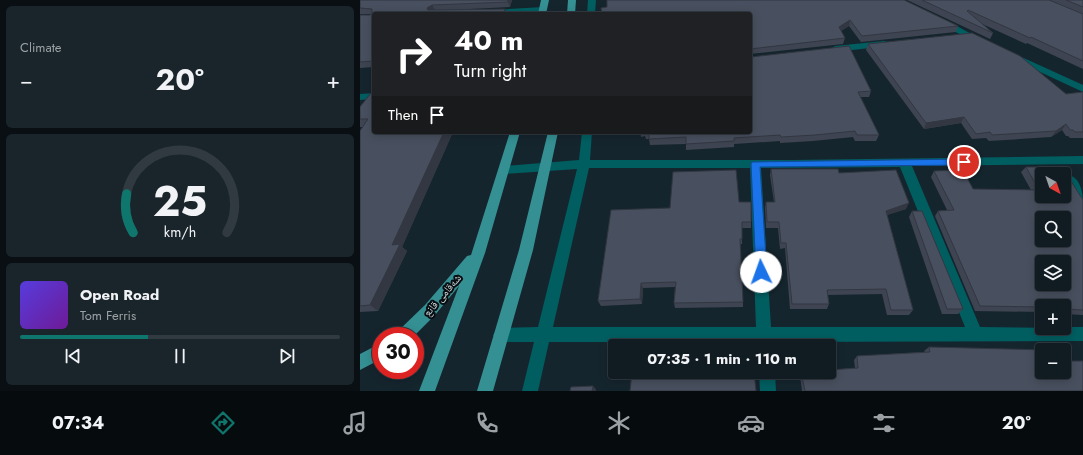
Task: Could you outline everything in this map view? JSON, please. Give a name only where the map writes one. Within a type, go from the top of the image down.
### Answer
[{"type":"main road","points":[[543,12],[545,0]]},
{"type":"main road","points":[[571,12],[572,0]]},
{"type":"main road","points":[[426,391],[478,252],[514,134]]},
{"type":"main road","points":[[484,391],[526,250],[553,134]]},
{"type":"main road","name":"شەقامی قانع","points":[[412,327],[430,310],[478,252]]},
{"type":"main road","points":[[360,362],[372,356]]},
{"type":"street","points":[[591,12],[592,0],[597,0]]},
{"type":"street","points":[[482,12],[543,12]]},
{"type":"street","points":[[936,19],[986,43]]},
{"type":"street","points":[[953,37],[969,35]]},
{"type":"street","points":[[828,50],[891,44]]},
{"type":"street","points":[[1006,53],[1083,89]]},
{"type":"street","points":[[360,109],[368,97]]},
{"type":"street","points":[[530,391],[584,164],[587,134]]},
{"type":"street","points":[[1055,160],[1083,200]]},
{"type":"street","points":[[504,170],[584,164],[755,164],[1083,160]]},
{"type":"street","points":[[904,162],[975,334]]},
{"type":"street","points":[[755,164],[765,339]]},
{"type":"street","points":[[501,335],[544,334],[728,339]]},
{"type":"street","points":[[800,339],[975,334],[1083,334]]},
{"type":"street","points":[[767,379],[768,391]]},
{"type":"building","points":[[360,0],[508,0],[508,2],[432,5],[427,8],[428,10],[505,9],[504,12],[372,12],[372,9],[360,8]]},
{"type":"building","points":[[607,0],[904,0],[958,26],[862,36],[850,20],[839,27],[845,38],[752,49],[752,12],[602,12],[601,8],[607,7]]},
{"type":"building","points":[[922,0],[1049,0],[1083,14],[1083,61],[968,10],[967,11],[993,33]]},
{"type":"building","points":[[1066,0],[1083,0],[1083,7]]},
{"type":"building","points":[[372,14],[372,61],[360,62],[360,15]]},
{"type":"building","points":[[972,33],[1020,56],[1066,94],[1083,92],[1083,132],[1075,132],[1070,130],[1066,124],[1056,131],[992,135],[990,132],[976,134],[964,117],[926,123],[868,44]]},
{"type":"building","points":[[849,46],[871,91],[858,92],[879,135],[857,135],[855,131],[781,137],[780,135],[734,138],[734,141],[686,144],[686,137],[649,139],[649,134],[752,134],[752,57]]},
{"type":"building","points":[[372,93],[372,134],[443,134],[392,245],[400,244],[370,305],[360,306],[360,131],[368,119],[360,119],[360,107]]},
{"type":"building","points":[[1026,167],[1035,167],[1035,183]]},
{"type":"building","points":[[771,169],[838,169],[839,173],[896,170],[909,203],[886,211],[913,310],[891,310],[886,289],[827,290],[829,304],[792,304],[786,243],[781,243],[779,222],[767,222],[766,202],[775,202]]},
{"type":"building","points":[[736,170],[739,202],[751,202],[751,222],[742,222],[742,239],[740,239],[743,302],[674,303],[676,282],[641,283],[640,299],[598,301],[611,210],[670,208],[673,172]]},
{"type":"building","points":[[963,170],[973,189],[1035,190],[1035,203],[1071,203],[1071,181],[1083,200],[1083,310],[1071,309],[1071,299],[1035,299],[1035,307],[980,306],[938,211],[954,210],[934,171]]},
{"type":"building","points":[[912,211],[922,211],[963,309],[947,309]]},
{"type":"building","points":[[929,347],[1035,350],[1035,379],[1071,379],[1071,361],[1083,361],[1083,391],[805,391],[802,379],[836,379],[836,370],[858,368],[857,356],[930,352]]},
{"type":"building","points":[[631,379],[755,379],[756,391],[630,391]]},
{"type":"building","points":[[593,386],[592,391],[570,391],[571,387]]},
{"type":"route","points":[[761,272],[755,164],[964,162]]}]
